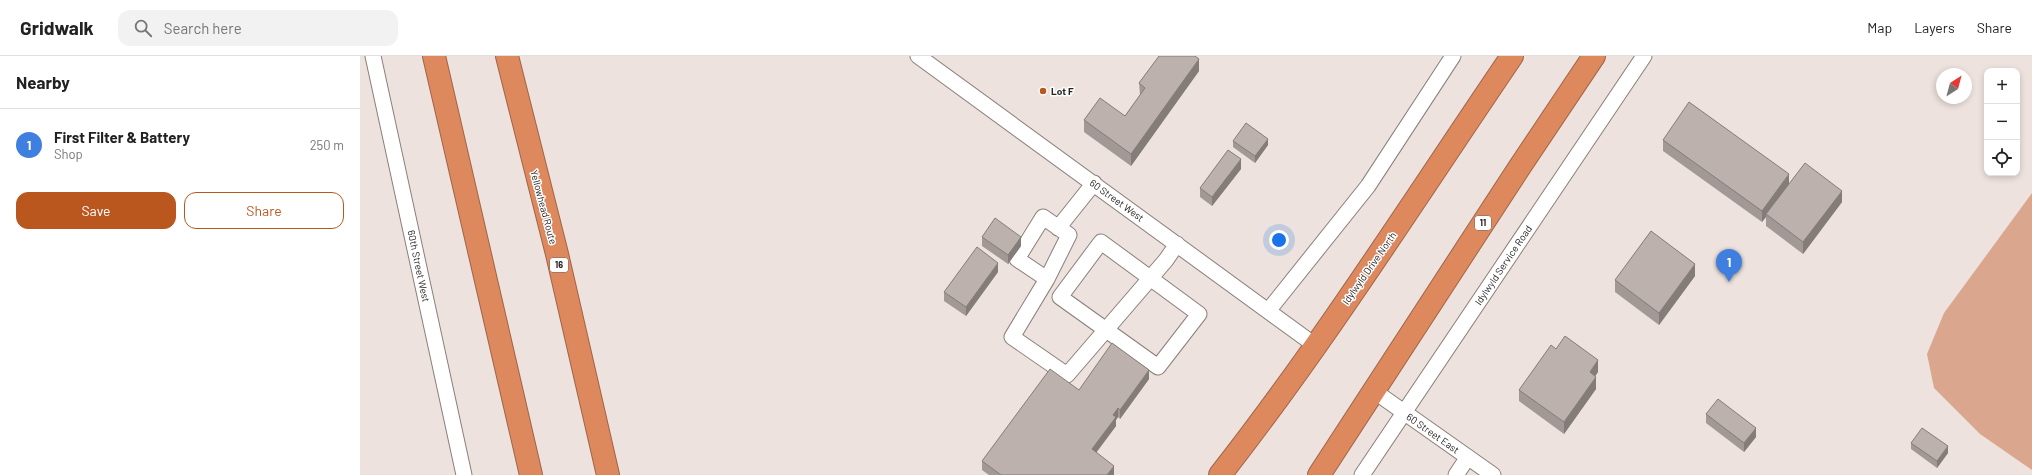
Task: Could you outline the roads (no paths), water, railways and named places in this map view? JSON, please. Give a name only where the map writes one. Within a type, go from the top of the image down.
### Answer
[{"type":"highway","points":[[434,56],[531,475]]},
{"type":"highway","name":"Yellowhead Route","points":[[507,56],[556,254],[608,475]]},
{"type":"highway","name":"Idylwyld Drive North","points":[[1220,475],[1316,346],[1407,214],[1512,56]]},
{"type":"highway","name":"11","points":[[1319,475],[1594,56]]},
{"type":"street","name":"60th Street West","points":[[373,56],[464,475]]},
{"type":"street","name":"60 Street West","points":[[918,56],[1316,346]]},
{"type":"street","points":[[1268,311],[1368,186],[1453,56]]},
{"type":"street","name":"Idylwyld Service Road","points":[[1362,475],[1644,56]]},
{"type":"street","points":[[1058,228],[1094,183]]},
{"type":"street","points":[[1060,297],[1101,242],[1150,278],[1200,314],[1158,368],[1106,330],[1060,297],[1045,283],[1017,259],[1043,217],[1069,235],[1045,283],[1012,337],[1067,375],[1106,330],[1150,278],[1177,244]]},
{"type":"street","name":"60 Street East","points":[[1374,391],[1493,475]]},
{"type":"street","points":[[1456,475],[1468,457]]},
{"type":"place","name":"Lot F","points":[[1043,91]]},
{"type":"place","name":"First Filter & Battery","points":[[1729,282]]}]
